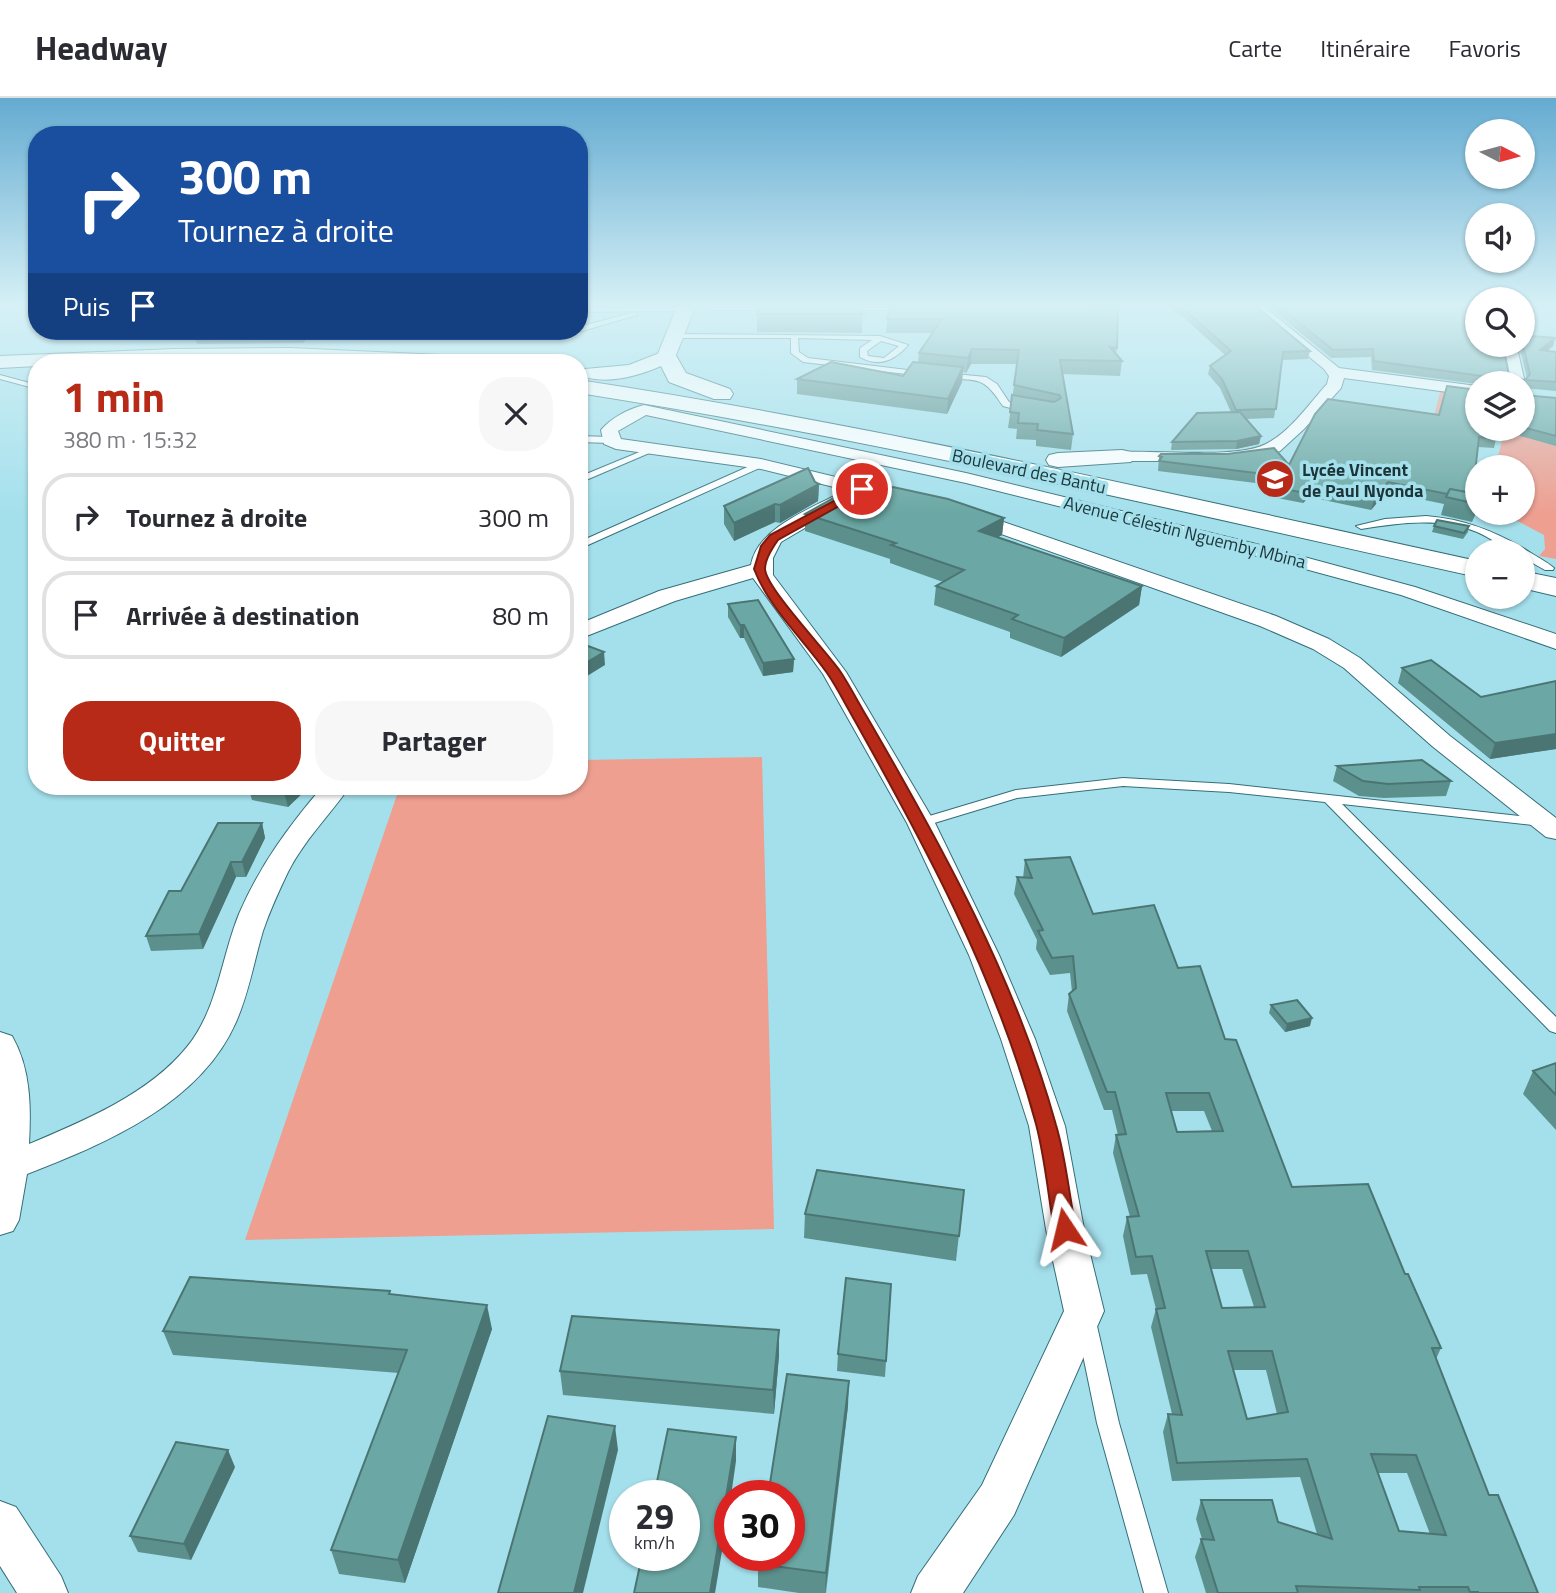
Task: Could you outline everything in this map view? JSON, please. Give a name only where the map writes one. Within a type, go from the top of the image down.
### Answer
[{"type":"main road","points":[[0,374],[28,377]]},
{"type":"main road","points":[[588,380],[618,374]]},
{"type":"main road","points":[[675,374],[677,377],[733,404]]},
{"type":"main road","name":"Boulevard des Bantu","points":[[588,382],[1058,460],[1121,466],[1465,549]]},
{"type":"main road","points":[[588,384],[644,410]]},
{"type":"main road","points":[[676,417],[733,404]]},
{"type":"main road","name":"Boulevard des Bantu","points":[[733,404],[1465,566]]},
{"type":"street","points":[[1121,466],[1244,455],[1272,449],[1335,384],[1338,380],[1335,374]]},
{"type":"street","points":[[1347,374],[1465,389]]},
{"type":"street","points":[[644,410],[613,426],[609,430],[610,440],[626,446],[657,448],[761,464],[874,491],[774,538],[767,546],[760,569],[764,581],[834,672],[921,823],[984,955],[1018,1039],[1047,1126],[1065,1229],[1084,1311],[998,1500],[935,1593]]},
{"type":"street","name":"Avenue Célestin Nguemby Mbina","points":[[644,410],[907,465],[1066,502],[1373,581],[1550,641]]},
{"type":"street","points":[[942,507],[1040,539],[1268,621],[1321,644],[1352,663],[1441,741],[1550,826]]},
{"type":"street","points":[[588,628],[667,596],[760,569]]},
{"type":"street","points":[[5,1167],[56,1149],[110,1122],[181,1075],[212,1038],[232,993],[254,917],[289,846],[330,795]]},
{"type":"street","points":[[0,1044],[14,1095],[0,1220]]},
{"type":"street","points":[[0,1523],[44,1593]]},
{"type":"lane","points":[[934,374],[983,379],[995,386],[1006,404],[1033,411]]},
{"type":"lane","points":[[588,439],[610,440]]},
{"type":"lane","points":[[588,476],[657,448]]},
{"type":"lane","points":[[588,542],[761,464]]},
{"type":"lane","points":[[1361,526],[1410,517],[1432,518],[1477,527],[1500,539]]},
{"type":"lane","points":[[921,823],[1017,794],[1123,782],[1229,789],[1550,826]]},
{"type":"lane","points":[[1330,800],[1556,1027]]},
{"type":"lane","points":[[1084,1311],[1108,1423],[1156,1593]]},
{"type":"shaded area","points":[[1441,388],[1465,391],[1465,429],[1443,426],[1434,416]]},
{"type":"shaded area","points":[[1535,434],[1556,443],[1556,559],[1539,556],[1545,549],[1544,535],[1525,525],[1535,525],[1535,455],[1498,455],[1502,441],[1535,441]]},
{"type":"shaded area","points":[[762,757],[774,1229],[245,1240],[397,795],[588,795],[588,760]]},
{"type":"building","points":[[807,374],[903,376],[905,374],[960,374],[948,399],[797,379]]},
{"type":"building","points":[[1016,374],[1062,374],[1073,434],[1037,430],[1038,424],[1018,423],[1019,413],[1010,412],[1012,395],[1054,402],[1061,398],[1059,395],[1014,385]]},
{"type":"building","points":[[1217,374],[1280,374],[1276,409],[1236,410]]},
{"type":"building","points":[[1535,374],[1556,374],[1556,382],[1535,381]]},
{"type":"building","points":[[1447,386],[1465,388],[1465,441],[1479,441],[1477,455],[1465,455],[1465,492],[1450,489],[1447,494],[1388,482],[1374,500],[1311,487],[1305,493],[1279,488],[1288,477],[1159,461],[1161,454],[1227,454],[1274,448],[1289,465],[1315,414],[1328,399],[1439,415]]},
{"type":"building","points":[[1535,396],[1556,398],[1556,436],[1535,430]]},
{"type":"building","points":[[1240,412],[1261,436],[1237,441],[1172,442],[1197,413]]},
{"type":"building","points":[[808,468],[815,482],[819,484],[780,505],[775,504],[734,523],[724,506]]},
{"type":"building","points":[[893,487],[948,499],[1004,518],[979,531],[1142,586],[1064,638],[1012,619],[1018,615],[936,586],[964,570],[891,545],[896,543],[805,514],[844,492],[866,500]]},
{"type":"building","points":[[1450,489],[1465,492],[1465,501],[1446,497]]},
{"type":"building","points":[[1437,520],[1469,526],[1464,533],[1434,526]]},
{"type":"building","points":[[758,600],[794,659],[763,663],[744,625],[740,625],[728,604]]},
{"type":"building","points":[[588,646],[604,652],[588,662]]},
{"type":"building","points":[[1431,660],[1481,697],[1556,681],[1556,734],[1495,743],[1402,668]]},
{"type":"building","points":[[1422,760],[1451,781],[1388,784],[1363,781],[1337,766]]},
{"type":"building","points":[[218,823],[262,823],[242,862],[231,862],[199,934],[146,936],[169,891],[181,891]]},
{"type":"building","points":[[1070,857],[1093,914],[1154,905],[1178,968],[1200,966],[1225,1039],[1236,1040],[1292,1187],[1368,1184],[1405,1274],[1408,1274],[1441,1348],[1432,1348],[1489,1495],[1498,1495],[1538,1593],[1478,1593],[1470,1592],[1468,1587],[1419,1587],[1420,1590],[1296,1586],[1298,1593],[1218,1593],[1201,1539],[1214,1540],[1201,1500],[1272,1500],[1278,1522],[1332,1539],[1307,1459],[1177,1463],[1168,1414],[1182,1415],[1156,1309],[1165,1308],[1152,1256],[1136,1257],[1127,1217],[1139,1216],[1116,1135],[1126,1134],[1115,1092],[1107,1092],[1069,994],[1076,988],[1073,956],[1052,958],[1038,931],[1043,930],[1017,877],[1032,878],[1025,860]],"holes":[[[1166,1093],[1209,1093],[1223,1131],[1177,1132]],[[1206,1251],[1248,1251],[1265,1307],[1222,1308]],[[1228,1351],[1272,1351],[1288,1412],[1247,1419]],[[1371,1454],[1416,1455],[1446,1535],[1399,1531]]]},
{"type":"building","points":[[1297,1000],[1312,1018],[1287,1024],[1271,1005]]},
{"type":"building","points":[[1556,1063],[1556,1095],[1533,1071]]},
{"type":"building","points":[[817,1170],[964,1190],[959,1236],[805,1214]]},
{"type":"building","points":[[190,1277],[390,1291],[389,1294],[487,1305],[398,1560],[331,1550],[407,1350],[163,1331]]},
{"type":"building","points":[[846,1278],[891,1284],[886,1361],[838,1354]]},
{"type":"building","points":[[572,1316],[779,1330],[773,1390],[560,1371]]},
{"type":"building","points":[[787,1374],[849,1381],[826,1573],[805,1570],[805,1480],[770,1480]]},
{"type":"building","points":[[548,1416],[615,1426],[574,1593],[498,1593]]},
{"type":"building","points":[[668,1429],[736,1437],[729,1480],[714,1480],[714,1569],[710,1593],[634,1593],[639,1571],[700,1571],[700,1480],[657,1480]]},
{"type":"building","points":[[176,1442],[228,1450],[184,1544],[130,1536]]},
{"type":"place","name":"Lycée Vincent de Paul Nyonda","points":[[1275,479]]},
{"type":"route","points":[[862,489],[774,538],[767,546],[760,569],[764,581],[808,642],[834,672],[921,823],[984,955],[1018,1039],[1047,1126],[1065,1229]]}]
